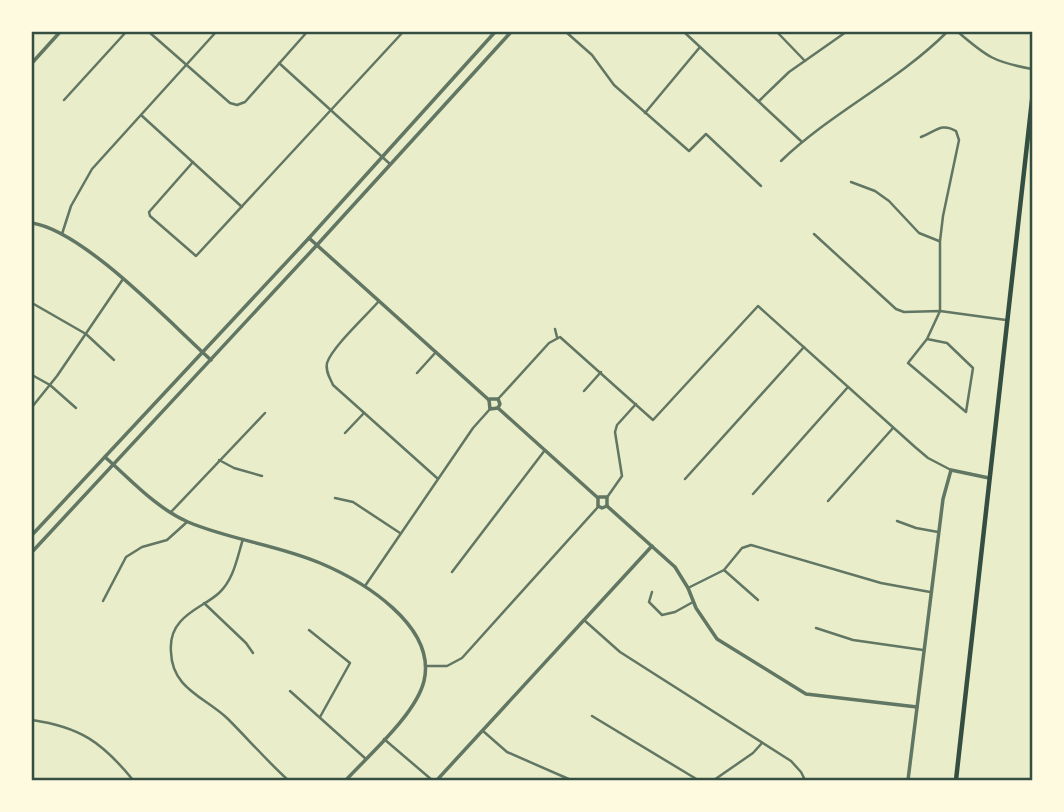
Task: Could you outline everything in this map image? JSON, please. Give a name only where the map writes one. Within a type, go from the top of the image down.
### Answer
[{"type":"main road","points":[[956,780],[1032,100]]},
{"type":"street","points":[[32,63],[60,32]]},
{"type":"street","points":[[64,100],[126,32]]},
{"type":"street","points":[[149,32],[230,103],[237,105],[245,102],[307,32]]},
{"type":"street","points":[[62,234],[81,184],[92,169],[216,32]]},
{"type":"street","points":[[192,162],[151,208],[150,216],[196,256],[403,32]]},
{"type":"street","points":[[32,535],[309,238],[495,32]]},
{"type":"street","points":[[32,552],[511,32]]},
{"type":"street","points":[[566,32],[592,55],[614,85],[689,151],[706,134],[761,186]]},
{"type":"street","points":[[684,32],[801,141]]},
{"type":"street","points":[[778,32],[805,61]]},
{"type":"street","points":[[759,101],[774,85],[846,32]]},
{"type":"street","points":[[781,160],[801,141],[911,65],[947,32]]},
{"type":"street","points":[[958,32],[993,60],[1032,69]]},
{"type":"street","points":[[645,113],[700,47]]},
{"type":"street","points":[[279,63],[390,164]]},
{"type":"street","points":[[141,115],[242,208]]},
{"type":"street","points":[[920,137],[942,126],[956,131],[959,140],[940,241],[940,311],[927,339],[908,363],[966,412],[973,368],[947,343],[927,339]]},
{"type":"street","points":[[852,182],[875,191],[889,201],[919,233],[940,241]]},
{"type":"street","points":[[32,223],[62,234],[123,279],[211,360]]},
{"type":"street","points":[[814,234],[896,309],[904,312],[940,311],[1006,320]]},
{"type":"street","points":[[309,238],[489,400]]},
{"type":"street","points":[[32,407],[123,279]]},
{"type":"street","points":[[379,301],[335,350],[327,363],[327,370],[333,385],[437,478]]},
{"type":"street","points":[[32,303],[86,334],[114,360]]},
{"type":"street","points":[[555,329],[557,337],[567,342],[653,420],[758,306],[928,457],[951,470],[989,478]]},
{"type":"street","points":[[489,400],[498,399],[557,337]]},
{"type":"street","points":[[685,479],[804,347]]},
{"type":"street","points":[[417,373],[436,352]]},
{"type":"street","points":[[584,391],[601,372]]},
{"type":"street","points":[[32,375],[50,385],[76,408]]},
{"type":"street","points":[[752,494],[848,387]]},
{"type":"street","points":[[498,399],[498,408]]},
{"type":"street","points":[[489,400],[490,409]]},
{"type":"street","points":[[636,404],[617,425],[615,432],[622,476],[607,497],[607,506],[675,567],[705,624],[717,639],[806,694],[917,707]]},
{"type":"street","points":[[490,409],[498,408]]},
{"type":"street","points":[[498,408],[598,498]]},
{"type":"street","points":[[364,587],[437,478],[490,409]]},
{"type":"street","points":[[171,512],[265,413]]},
{"type":"street","points":[[345,433],[364,413]]},
{"type":"street","points":[[828,501],[893,428]]},
{"type":"street","points":[[452,572],[545,450]]},
{"type":"street","points":[[105,457],[149,497],[187,522],[319,562],[341,572],[399,613],[410,625],[419,638],[425,679],[414,704],[346,780]]},
{"type":"street","points":[[219,460],[234,468],[262,476]]},
{"type":"street","points":[[908,780],[938,532],[951,470]]},
{"type":"street","points":[[598,498],[607,497]]},
{"type":"street","points":[[335,498],[354,502],[400,533]]},
{"type":"street","points":[[598,498],[598,506]]},
{"type":"street","points":[[598,506],[607,506]]},
{"type":"street","points":[[425,666],[447,666],[462,658],[598,506]]},
{"type":"street","points":[[897,521],[938,532]]},
{"type":"street","points":[[103,601],[126,557],[142,547],[167,540],[187,522]]},
{"type":"street","points":[[243,539],[228,583],[218,594],[190,612],[179,623],[173,633],[171,659],[179,679],[200,700],[225,716],[288,780]]},
{"type":"street","points":[[688,588],[724,570],[742,548],[751,545],[881,583],[930,592]]},
{"type":"street","points":[[437,780],[652,546]]},
{"type":"street","points":[[724,570],[758,600]]},
{"type":"street","points":[[652,592],[649,602],[662,615],[675,612],[694,602]]},
{"type":"street","points":[[204,603],[253,653]]},
{"type":"street","points":[[584,620],[620,652],[791,761],[805,780]]},
{"type":"street","points":[[817,628],[853,640],[923,650]]},
{"type":"street","points":[[309,630],[350,663],[320,717]]},
{"type":"street","points":[[290,691],[366,758]]},
{"type":"street","points":[[592,716],[698,780]]},
{"type":"street","points":[[32,720],[61,724],[87,737],[115,759],[133,780]]},
{"type":"street","points":[[483,731],[507,752],[571,780]]},
{"type":"street","points":[[384,739],[432,780]]},
{"type":"street","points":[[714,780],[753,753],[762,743]]}]
